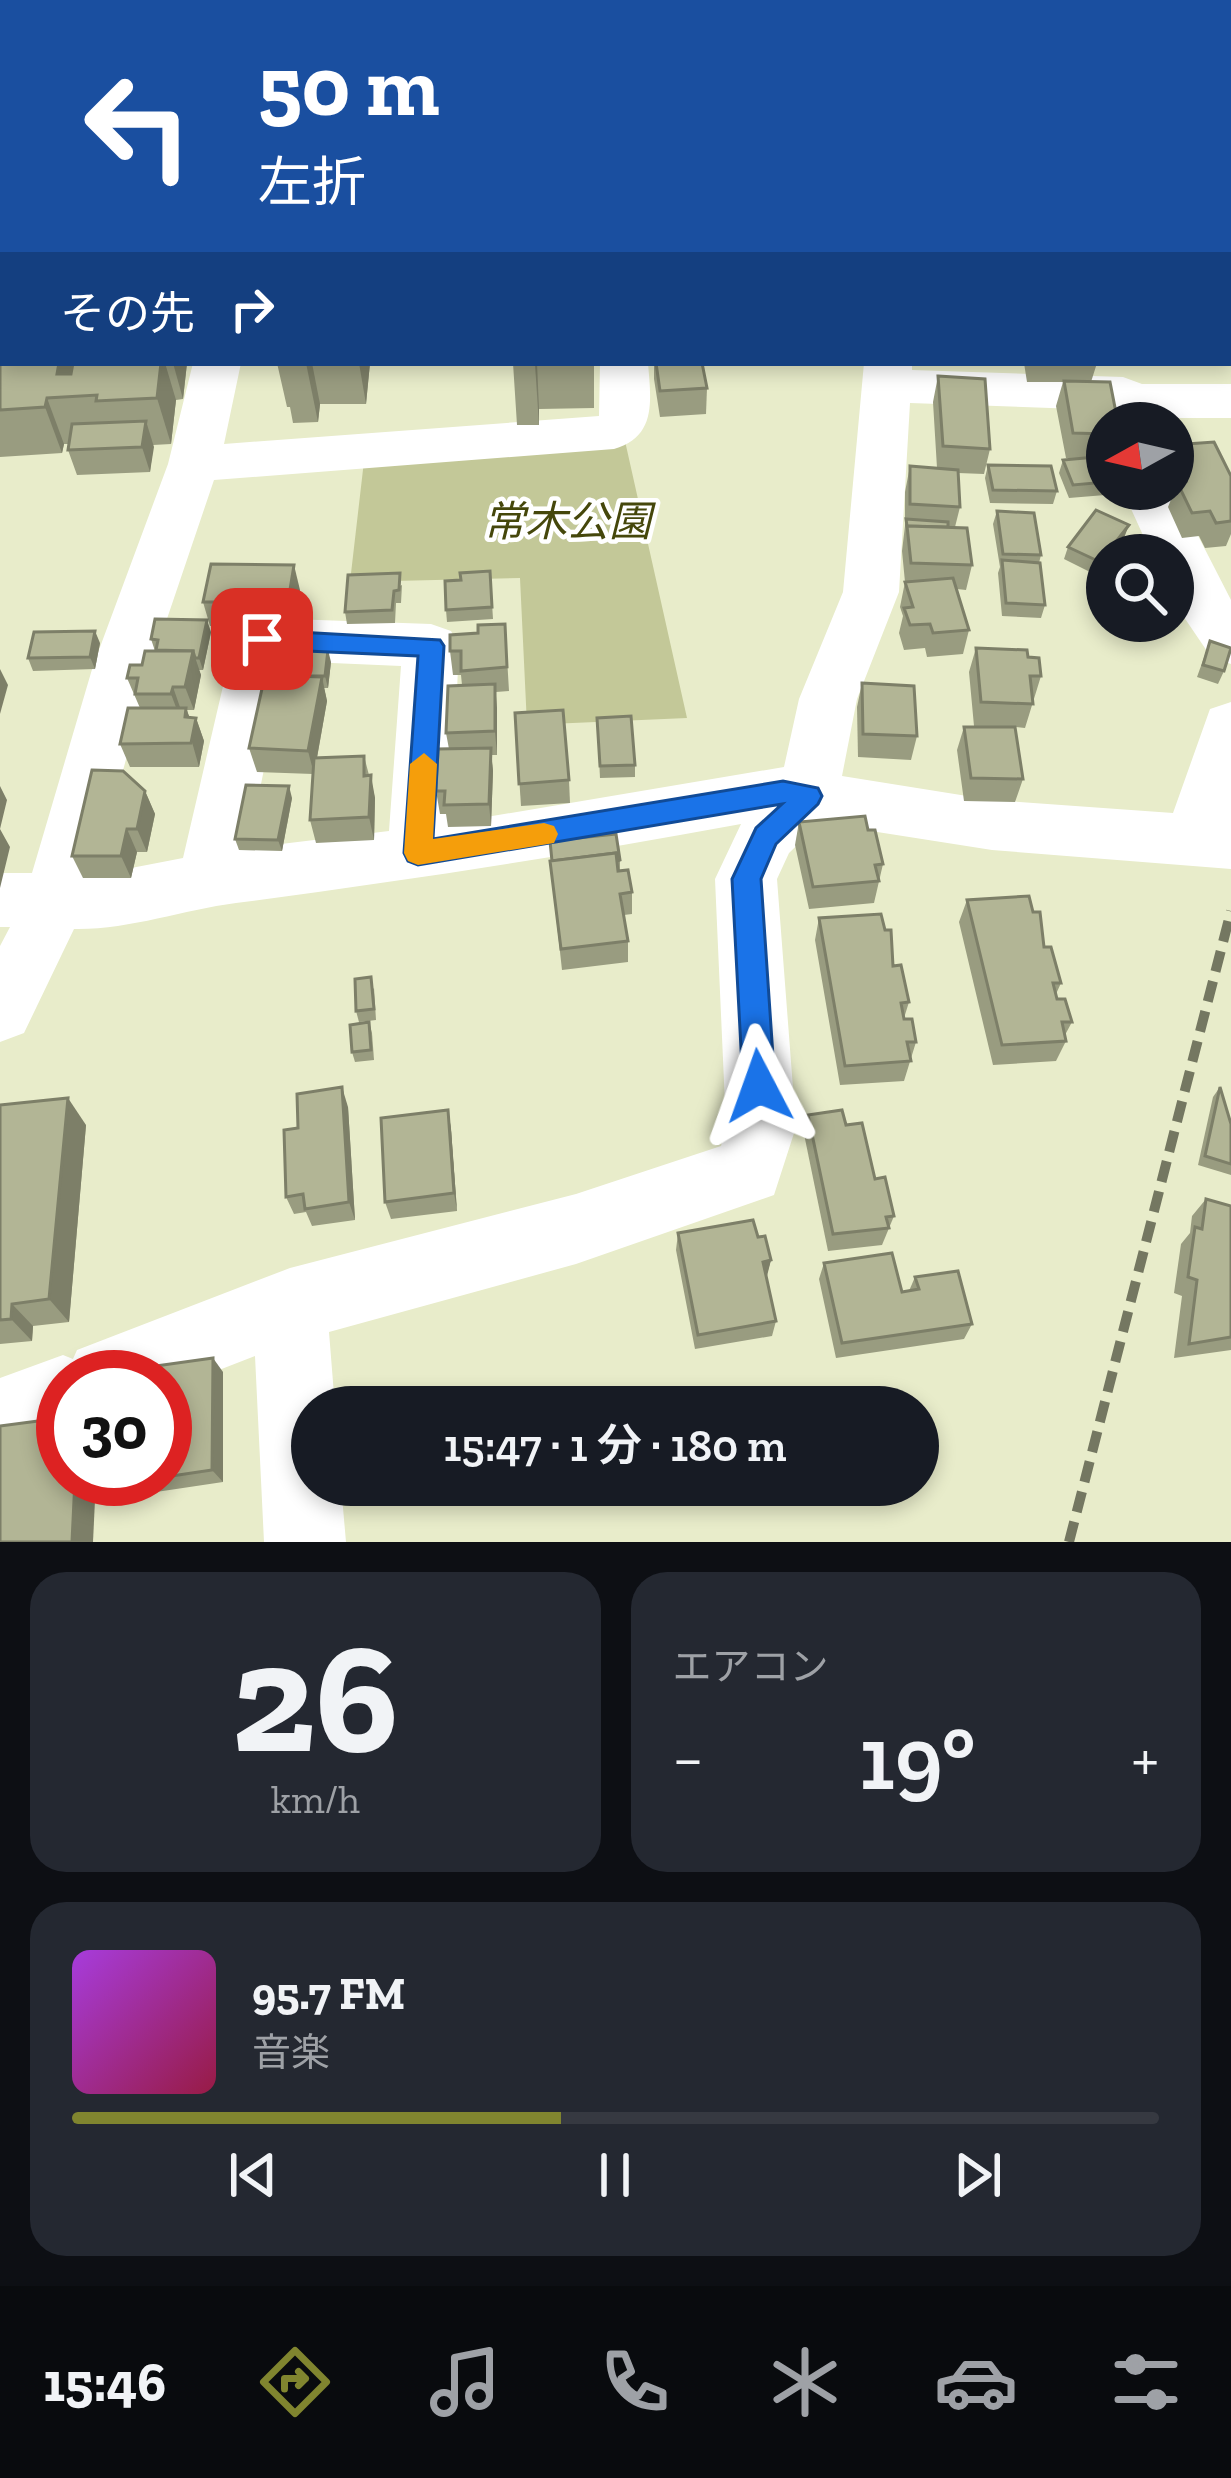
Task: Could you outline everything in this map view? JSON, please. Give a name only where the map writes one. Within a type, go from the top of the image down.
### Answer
[{"type":"street","points":[[0,1012],[28,900],[122,666],[194,464],[216,366]]},
{"type":"street","points":[[194,464],[614,432],[627,416],[624,366]]},
{"type":"street","points":[[174,1350],[290,1305],[576,1229],[748,1171],[761,1127],[746,879],[766,836],[808,796],[828,699],[871,592],[888,375],[1231,401]]},
{"type":"street","points":[[1158,510],[1198,596],[1231,642]]},
{"type":"street","points":[[211,880],[262,639],[431,646],[418,853]]},
{"type":"street","points":[[28,900],[99,902],[211,880],[418,853],[783,792],[992,826],[1213,842],[1231,724]]},
{"type":"street","points":[[290,1305],[305,1542]]},
{"type":"street","points":[[0,1417],[36,1403]]},
{"type":"green space","name":"常木公園","points":[[625,441],[687,718],[527,725],[520,578],[350,582],[364,461]]},
{"type":"building","points":[[0,366],[58,366],[57,374],[71,374],[72,366],[161,366],[157,398],[47,398],[45,407],[0,410]]},
{"type":"building","points":[[656,366],[703,366],[707,388],[660,391]]},
{"type":"building","points":[[938,376],[985,379],[990,449],[943,446]]},
{"type":"building","points":[[1064,381],[1110,382],[1114,402],[1086,402],[1086,433],[1073,433]]},
{"type":"building","points":[[146,421],[142,447],[68,450],[72,424]]},
{"type":"building","points":[[1214,442],[1231,476],[1231,521],[1216,523],[1210,511],[1191,510],[1194,443]]},
{"type":"building","points":[[1086,458],[1086,484],[1073,485],[1063,460]]},
{"type":"building","points":[[988,465],[1051,466],[1057,491],[993,490]]},
{"type":"building","points":[[910,466],[958,470],[960,507],[910,504]]},
{"type":"building","points":[[1096,510],[1129,525],[1122,534],[1086,534],[1086,555],[1068,547]]},
{"type":"building","points":[[997,511],[1034,513],[1041,555],[1003,554]]},
{"type":"building","points":[[906,519],[948,522],[948,527],[907,526]]},
{"type":"building","points":[[907,526],[967,528],[972,565],[911,563]]},
{"type":"building","points":[[1002,560],[1040,563],[1045,605],[1006,603]]},
{"type":"building","points":[[211,564],[294,565],[288,602],[203,602]]},
{"type":"building","points":[[490,571],[492,607],[446,610],[445,581],[461,580],[460,573]]},
{"type":"building","points":[[400,573],[392,610],[345,612],[348,575]]},
{"type":"building","points":[[953,578],[969,630],[933,633],[930,624],[910,625],[904,608],[913,607],[905,582]]},
{"type":"building","points":[[155,619],[207,620],[199,658],[193,651],[156,650],[158,640],[151,639]]},
{"type":"building","points":[[505,624],[507,667],[461,671],[461,651],[450,651],[450,635],[478,633],[478,625]]},
{"type":"building","points":[[95,631],[90,657],[28,658],[34,632]]},
{"type":"building","points":[[1210,641],[1231,648],[1224,671],[1203,665]]},
{"type":"building","points":[[976,648],[1027,650],[1028,657],[1039,658],[1041,676],[1030,676],[1033,704],[981,702]]},
{"type":"building","points":[[295,650],[328,650],[325,676],[291,676]]},
{"type":"building","points":[[145,651],[193,651],[185,687],[173,687],[171,694],[135,694],[138,678],[127,678],[130,665],[142,665]]},
{"type":"building","points":[[265,675],[322,677],[308,751],[249,748]]},
{"type":"building","points":[[862,683],[914,686],[917,736],[863,734]]},
{"type":"building","points":[[495,684],[495,731],[446,733],[448,686]]},
{"type":"building","points":[[128,708],[186,708],[185,717],[196,718],[191,743],[120,744]]},
{"type":"building","points":[[563,710],[569,780],[519,784],[515,713]]},
{"type":"building","points":[[631,716],[635,765],[600,766],[597,718]]},
{"type":"building","points":[[964,727],[1015,727],[1023,779],[971,778]]},
{"type":"building","points":[[491,748],[489,804],[444,805],[445,791],[436,791],[438,749]]},
{"type":"building","points":[[364,756],[364,776],[371,775],[369,817],[310,820],[314,758]]},
{"type":"building","points":[[92,770],[123,771],[145,791],[137,829],[127,829],[121,856],[72,856]]},
{"type":"building","points":[[246,785],[289,786],[278,840],[235,839]]},
{"type":"building","points":[[865,816],[868,830],[875,830],[883,864],[875,865],[879,881],[813,887],[799,822]]},
{"type":"building","points":[[616,834],[620,860],[616,853],[552,861],[550,841]]},
{"type":"building","points":[[616,853],[618,871],[628,870],[632,892],[620,894],[628,941],[561,949],[550,861]]},
{"type":"building","points":[[1029,896],[1033,912],[1040,912],[1044,947],[1051,947],[1061,983],[1053,983],[1057,999],[1065,999],[1072,1022],[1062,1022],[1066,1041],[1002,1045],[967,900]]},
{"type":"building","points":[[881,914],[885,930],[891,930],[893,966],[901,965],[909,1002],[901,1003],[904,1019],[912,1019],[916,1042],[907,1042],[911,1061],[845,1066],[819,918]]},
{"type":"building","points":[[371,977],[374,1009],[356,1011],[355,979]]},
{"type":"building","points":[[369,1022],[371,1050],[352,1052],[350,1025]]},
{"type":"building","points":[[342,1087],[349,1202],[305,1209],[303,1194],[286,1197],[284,1130],[298,1128],[297,1094]]},
{"type":"building","points":[[1220,1087],[1231,1124],[1231,1164],[1205,1156]]},
{"type":"building","points":[[68,1098],[49,1299],[12,1304],[11,1319],[0,1320],[0,1105]]},
{"type":"building","points":[[448,1110],[454,1193],[385,1202],[381,1118]]},
{"type":"building","points":[[842,1110],[846,1125],[862,1123],[875,1179],[885,1177],[894,1216],[886,1217],[889,1228],[833,1234],[808,1115]]},
{"type":"building","points":[[1206,1199],[1231,1206],[1231,1337],[1189,1344],[1197,1280],[1188,1277],[1195,1227],[1202,1229]]},
{"type":"building","points":[[753,1220],[758,1237],[765,1236],[771,1260],[763,1262],[776,1321],[698,1335],[678,1233]]},
{"type":"building","points":[[892,1253],[902,1292],[919,1289],[915,1277],[958,1271],[972,1324],[842,1343],[824,1263]]},
{"type":"building","points":[[213,1358],[212,1470],[192,1473],[192,1361]]},
{"type":"building","points":[[36,1421],[36,1506],[74,1506],[72,1542],[0,1542],[0,1426]]},
{"type":"railway","points":[[1069,1542],[1231,911]]},
{"type":"slow traffic","points":[[424,764],[418,853],[544,834]]},
{"type":"route","points":[[262,639],[431,646],[418,853],[783,792],[808,796],[766,836],[746,879],[759,1086]]}]
